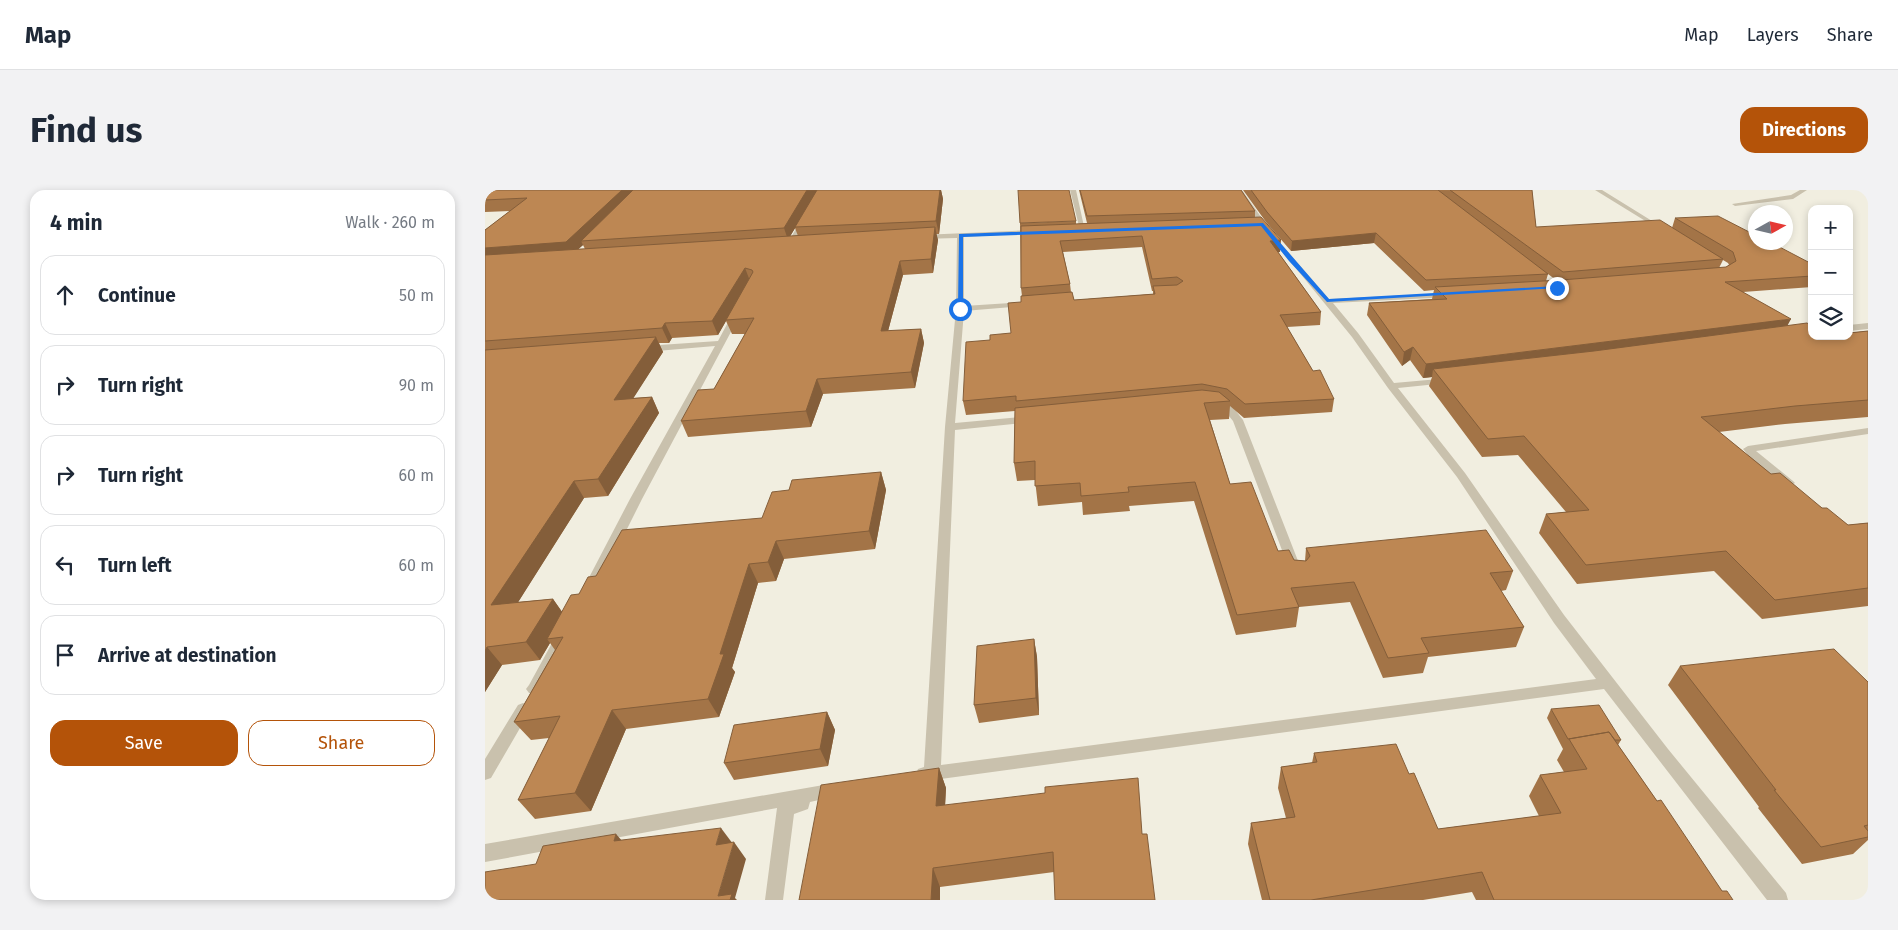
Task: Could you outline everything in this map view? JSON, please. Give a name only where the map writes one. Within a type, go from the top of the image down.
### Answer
[{"type":"street","points":[[791,244],[822,190]]},
{"type":"street","points":[[1073,190],[1083,230]]},
{"type":"street","points":[[1239,190],[1258,224],[1327,301],[1461,475],[1559,619],[1779,900]]},
{"type":"street","points":[[1598,190],[1665,231]]},
{"type":"street","points":[[1735,204],[1793,197],[1804,190]]},
{"type":"street","points":[[913,238],[1045,231]]},
{"type":"street","points":[[932,773],[950,428],[960,309],[961,235]]},
{"type":"street","points":[[1327,301],[1457,294]]},
{"type":"street","points":[[583,602],[636,499],[744,300]]},
{"type":"street","points":[[960,309],[1039,303]]},
{"type":"street","points":[[1853,328],[1868,326]]},
{"type":"street","points":[[632,350],[720,343]]},
{"type":"street","points":[[1391,386],[1460,378]]},
{"type":"street","points":[[1201,403],[1219,403],[1229,408],[1238,420],[1298,576]]},
{"type":"street","points":[[950,428],[1047,418]]},
{"type":"street","points":[[1797,490],[1758,460],[1748,449],[1868,431]]},
{"type":"street","points":[[485,773],[503,746],[569,626]]},
{"type":"street","points":[[913,777],[1608,683]]},
{"type":"street","points":[[485,853],[852,790],[785,808],[774,900]]},
{"type":"building","points":[[485,190],[622,190],[566,242],[485,248],[485,230],[527,198],[485,200]]},
{"type":"building","points":[[633,190],[807,190],[784,228],[581,241]]},
{"type":"building","points":[[817,190],[940,190],[936,221],[795,227]]},
{"type":"building","points":[[1018,190],[1069,190],[1076,221],[1020,223]]},
{"type":"building","points":[[1080,190],[1241,190],[1255,211],[1087,216]]},
{"type":"building","points":[[1251,190],[1438,190],[1548,274],[1426,280],[1376,233],[1292,241]]},
{"type":"building","points":[[1450,190],[1532,190],[1536,227],[1660,220],[1723,259],[1563,272]]},
{"type":"building","points":[[1718,216],[1748,231],[1748,250],[1785,250],[1808,262],[1808,276],[1725,282],[1791,319],[1426,364],[1413,347],[1404,352],[1369,303],[1447,299],[1435,287],[1561,280],[1726,267],[1736,261],[1733,252],[1675,218]]},
{"type":"building","points":[[1261,217],[1281,240],[1270,241],[1321,312],[1280,315],[1313,371],[1320,370],[1334,399],[1245,404],[1227,389],[1202,384],[1016,401],[1016,396],[963,401],[966,342],[990,340],[990,335],[1011,333],[1008,303],[1021,302],[1021,296],[1072,292],[1074,300],[1155,294],[1153,286],[1177,285],[1183,281],[1177,277],[1152,279],[1142,236],[1060,241],[1070,284],[1021,288],[1021,226]]},
{"type":"building","points":[[935,227],[931,259],[900,261],[881,331],[921,329],[911,372],[817,379],[806,411],[681,421],[698,390],[714,389],[754,318],[726,320],[753,272],[745,268],[712,321],[665,323],[662,328],[485,341],[485,255]]},
{"type":"building","points":[[1807,323],[1808,340],[1853,340],[1853,333],[1868,331],[1868,400],[1701,417],[1771,474],[1780,473],[1822,508],[1827,508],[1848,525],[1868,523],[1868,588],[1775,600],[1726,551],[1586,565],[1546,514],[1589,510],[1524,436],[1488,439],[1433,369],[1594,351]]},
{"type":"building","points":[[656,337],[614,400],[652,397],[598,479],[574,481],[491,605],[553,599],[526,642],[487,647],[485,651],[485,350]]},
{"type":"building","points":[[1202,390],[1219,392],[1230,401],[1204,403],[1230,484],[1251,482],[1278,551],[1289,550],[1294,560],[1306,561],[1310,556],[1306,548],[1486,530],[1513,571],[1490,573],[1524,627],[1421,638],[1429,653],[1388,658],[1354,582],[1291,588],[1299,607],[1237,615],[1195,482],[1128,487],[1129,492],[1081,496],[1080,483],[1035,486],[1035,461],[1014,463],[1015,408]]},
{"type":"building","points":[[881,472],[869,531],[776,541],[768,562],[749,564],[720,654],[724,654],[708,699],[612,710],[575,793],[518,800],[560,716],[514,722],[563,637],[547,639],[571,595],[579,594],[588,577],[596,576],[622,530],[762,518],[772,492],[789,490],[792,480]]},
{"type":"building","points":[[1034,639],[1036,698],[974,705],[977,646]]},
{"type":"building","points":[[1834,649],[1868,682],[1868,825],[1864,826],[1868,831],[1868,837],[1821,847],[1774,790],[1776,790],[1680,666]]},
{"type":"building","points":[[1599,705],[1621,740],[1615,740],[1609,732],[1568,739],[1551,709]]},
{"type":"building","points":[[827,712],[820,749],[724,763],[734,725]]},
{"type":"building","points":[[1609,732],[1657,801],[1661,800],[1722,891],[1727,891],[1733,900],[1494,900],[1482,872],[1311,900],[1270,900],[1251,823],[1295,817],[1281,767],[1317,762],[1314,753],[1396,744],[1409,774],[1414,773],[1438,829],[1561,813],[1540,775],[1587,769],[1569,739]]},
{"type":"building","points":[[939,768],[936,806],[1045,793],[1045,787],[1138,778],[1142,834],[1147,834],[1155,900],[1055,900],[1053,852],[933,868],[931,900],[799,900],[821,785]]},
{"type":"building","points":[[721,828],[716,845],[734,842],[718,896],[732,894],[730,900],[485,900],[485,872],[536,864],[543,846],[616,834],[614,841]]},
{"type":"route","points":[[960,309],[961,235],[1083,230],[1263,224],[1327,301],[1557,288]]}]
